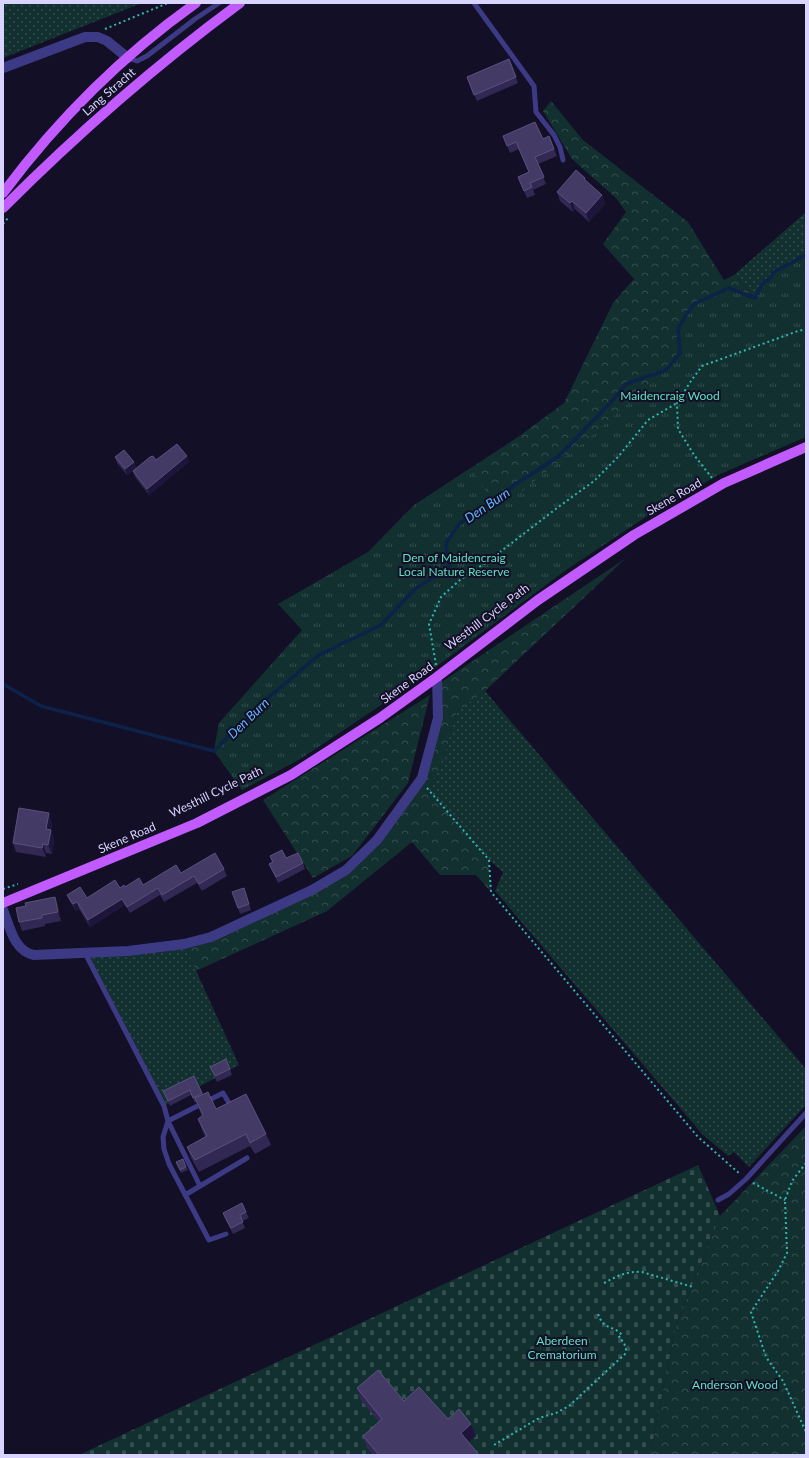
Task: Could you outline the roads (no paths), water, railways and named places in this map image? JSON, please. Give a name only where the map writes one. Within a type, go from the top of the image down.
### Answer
[{"type":"main road","name":"Lang Stracht","points":[[3,193],[26,161],[58,125],[128,58],[196,3]]},
{"type":"main road","name":"Lang Stracht","points":[[3,208],[68,145],[138,83],[240,3]]},
{"type":"main road","name":"Skene Road","points":[[3,903],[197,823],[291,775],[380,718],[437,677],[538,600],[634,535],[724,483],[806,447]]},
{"type":"street","points":[[3,68],[85,37],[98,37],[107,41],[128,58]]},
{"type":"street","points":[[3,910],[19,948],[29,954],[128,951],[184,944],[204,939],[218,934],[312,890],[346,870],[377,840],[421,781],[438,718],[437,677]]},
{"type":"lane","points":[[128,58],[137,61],[147,56],[195,19],[219,3]]},
{"type":"lane","points":[[474,3],[534,86],[536,112],[554,135],[560,147],[563,160]]},
{"type":"lane","points":[[84,952],[164,1106],[168,1121],[200,1186]]},
{"type":"lane","points":[[226,1234],[209,1240],[169,1164],[164,1149],[163,1137],[168,1121],[222,1093],[232,1108]]},
{"type":"lane","points":[[718,1200],[729,1194],[746,1179],[806,1114]]},
{"type":"lane","points":[[185,1195],[247,1158]]},
{"type":"waterway","name":"Den Burn","points":[[3,684],[41,706],[214,751],[269,697],[319,655],[381,625],[416,588],[449,568],[446,543],[460,523],[559,456],[613,400],[626,384],[666,370],[680,353],[678,329],[694,304],[729,288],[755,298],[762,284],[770,278],[774,272],[806,255]]},
{"type":"park label","name":"Maidencraig Wood","points":[[670,396]]},
{"type":"park label","name":"Den of Maidencraig Local Nature Reserve","points":[[454,565]]},
{"type":"park label","name":"Aberdeen Crematorium","points":[[562,1348]]},
{"type":"park label","name":"Anderson Wood","points":[[735,1385]]}]
